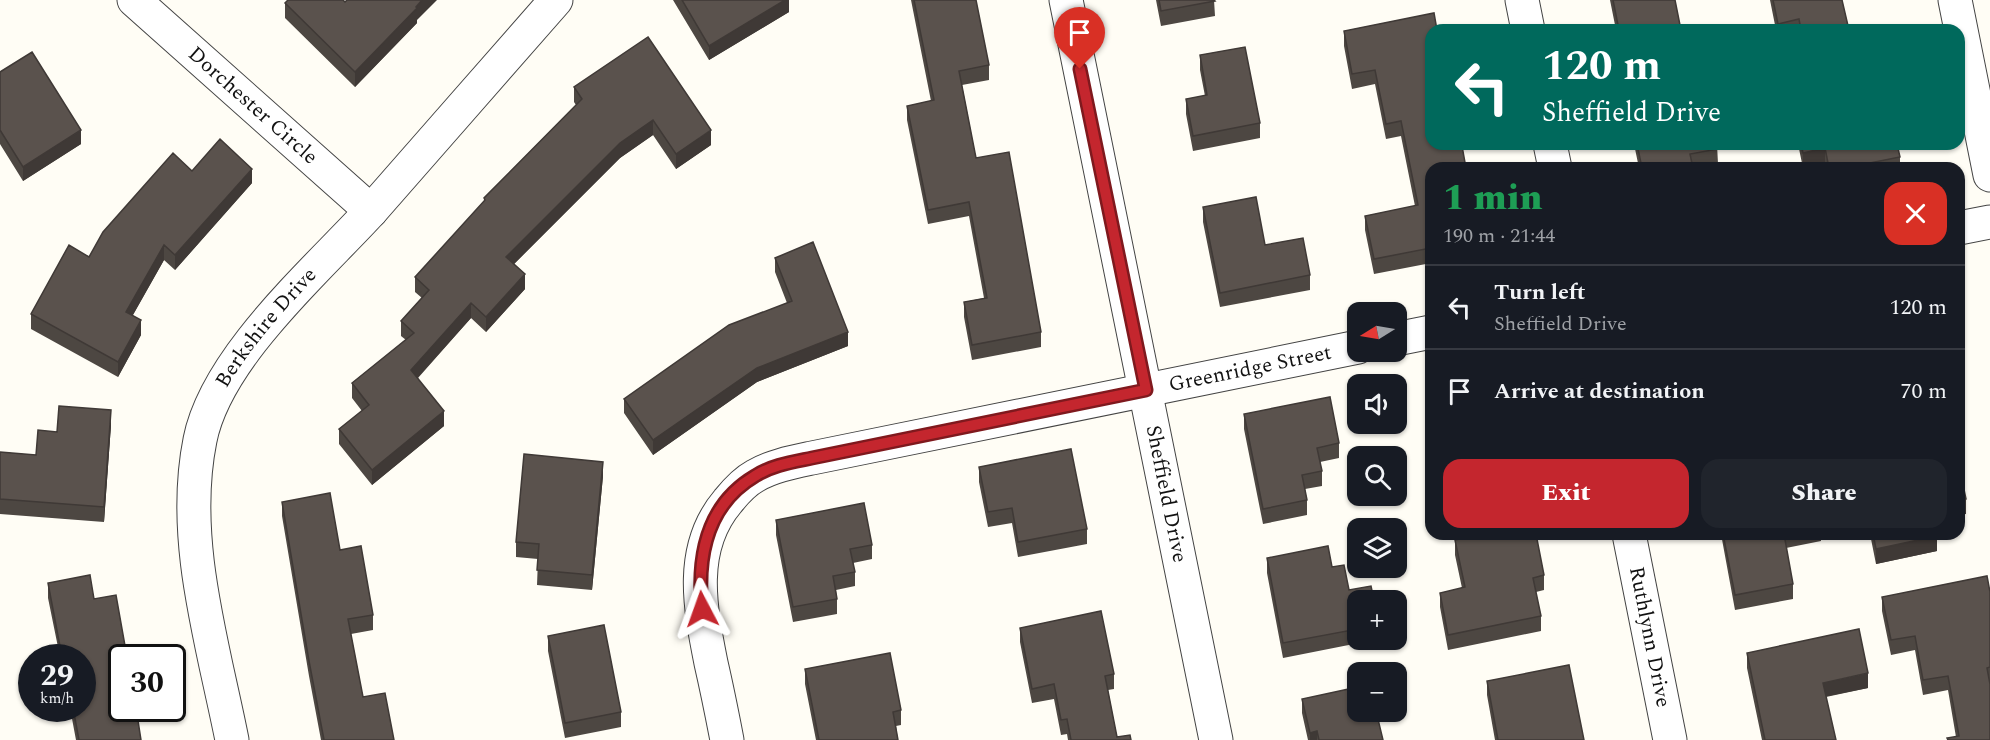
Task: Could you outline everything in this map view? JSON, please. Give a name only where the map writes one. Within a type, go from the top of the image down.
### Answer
[{"type":"street","name":"Dorchester Circle","points":[[134,0],[371,211]]},
{"type":"street","name":"Berkshire Drive","points":[[232,740],[200,584],[196,548],[195,477],[203,425],[228,374],[249,344],[371,211],[556,0]]},
{"type":"street","name":"Sheffield Drive","points":[[1066,0],[1216,740]]},
{"type":"street","points":[[1522,0],[1527,24]]},
{"type":"street","points":[[1954,0],[1959,24]]},
{"type":"street","points":[[1965,53],[1990,175]]},
{"type":"street","points":[[1965,227],[1990,222]]},
{"type":"street","points":[[1407,337],[1425,333]]},
{"type":"street","name":"Greenridge Street","points":[[728,740],[706,640],[699,579],[707,535],[721,509],[744,484],[756,475],[783,464],[1347,349]]},
{"type":"street","name":"Ruthlynn Drive","points":[[1630,540],[1670,740]]},
{"type":"building","points":[[288,0],[343,0],[345,2],[347,0],[422,0],[355,72],[285,3]]},
{"type":"building","points":[[682,0],[785,0],[709,46]]},
{"type":"building","points":[[914,0],[976,0],[989,65],[959,71],[976,158],[1009,152],[1041,332],[972,345],[964,302],[987,298],[969,202],[928,210],[907,106],[934,100]]},
{"type":"building","points":[[1159,0],[1214,0],[1215,1],[1161,11]]},
{"type":"building","points":[[1613,0],[1675,0],[1680,24],[1618,24]]},
{"type":"building","points":[[1773,0],[1842,0],[1848,24],[1800,24],[1799,19],[1778,24]]},
{"type":"building","points":[[1434,13],[1436,24],[1425,24],[1425,150],[1463,150],[1465,162],[1425,162],[1425,249],[1374,259],[1365,216],[1418,205],[1401,121],[1386,124],[1375,70],[1352,74],[1344,31]]},
{"type":"building","points":[[648,37],[711,130],[676,154],[653,120],[620,143],[506,257],[525,274],[486,317],[471,303],[411,370],[444,411],[372,470],[339,429],[369,405],[352,383],[414,333],[401,321],[429,290],[415,277],[485,200],[484,198],[582,99],[574,87]]},
{"type":"building","points":[[1245,47],[1260,123],[1193,136],[1186,99],[1207,95],[1200,55]]},
{"type":"building","points":[[32,52],[81,130],[23,167],[0,130],[0,72]]},
{"type":"building","points":[[220,139],[252,169],[175,255],[164,245],[126,312],[141,320],[118,362],[31,314],[69,245],[89,257],[103,232],[173,153],[192,171]]},
{"type":"building","points":[[1638,150],[1712,150],[1690,154],[1692,162],[1641,162]]},
{"type":"building","points":[[1825,150],[1898,150],[1900,157],[1875,162],[1828,162]]},
{"type":"building","points":[[1256,197],[1265,245],[1303,238],[1310,275],[1220,293],[1203,207]]},
{"type":"building","points":[[813,242],[848,332],[757,368],[653,440],[624,399],[729,325],[792,301],[775,258]]},
{"type":"building","points":[[1330,397],[1339,443],[1317,448],[1322,471],[1302,475],[1307,500],[1263,509],[1244,414]]},
{"type":"building","points":[[59,406],[111,410],[104,507],[0,499],[0,452],[36,455],[38,430],[57,432]]},
{"type":"building","points":[[1071,449],[1087,529],[1018,542],[1012,508],[988,512],[979,467]]},
{"type":"building","points":[[524,454],[603,462],[592,575],[537,570],[539,544],[516,542]]},
{"type":"building","points":[[330,493],[340,550],[361,546],[373,615],[348,619],[363,697],[385,693],[394,740],[324,740],[282,502]]},
{"type":"building","points":[[864,503],[872,545],[850,549],[855,572],[833,576],[837,599],[793,607],[776,520]]},
{"type":"building","points":[[1455,540],[1537,540],[1544,575],[1533,578],[1541,616],[1448,635],[1440,593],[1465,587]]},
{"type":"building","points":[[1724,540],[1785,540],[1793,584],[1735,595]]},
{"type":"building","points":[[1874,540],[1918,540],[1876,549]]},
{"type":"building","points":[[1328,546],[1332,567],[1344,565],[1349,590],[1347,590],[1347,631],[1283,643],[1267,558]]},
{"type":"building","points":[[90,575],[94,599],[116,595],[125,644],[108,644],[108,722],[138,722],[141,740],[79,740],[76,722],[96,722],[96,644],[60,644],[48,583]]},
{"type":"building","points":[[1987,576],[1990,592],[1990,667],[1987,668],[1990,684],[1990,740],[1948,740],[1947,738],[1959,736],[1948,676],[1923,680],[1915,636],[1891,640],[1882,597]]},
{"type":"building","points":[[1371,586],[1372,590],[1349,590]]},
{"type":"building","points":[[1101,611],[1114,674],[1105,676],[1117,737],[1130,735],[1131,740],[1071,740],[1067,719],[1061,720],[1054,684],[1032,689],[1020,628]]},
{"type":"building","points":[[604,625],[621,712],[565,723],[548,636]]},
{"type":"building","points":[[1859,629],[1868,673],[1823,683],[1836,740],[1765,740],[1747,653]]},
{"type":"building","points":[[890,653],[901,710],[893,712],[898,740],[819,740],[805,669]]},
{"type":"building","points":[[1569,665],[1584,740],[1498,740],[1487,681]]},
{"type":"building","points":[[1347,689],[1347,722],[1379,722],[1383,740],[1319,740],[1317,731],[1310,733],[1302,699]]},
{"type":"route","points":[[702,609],[699,579],[707,535],[721,509],[744,484],[756,475],[783,464],[1146,390],[1080,69]]}]
